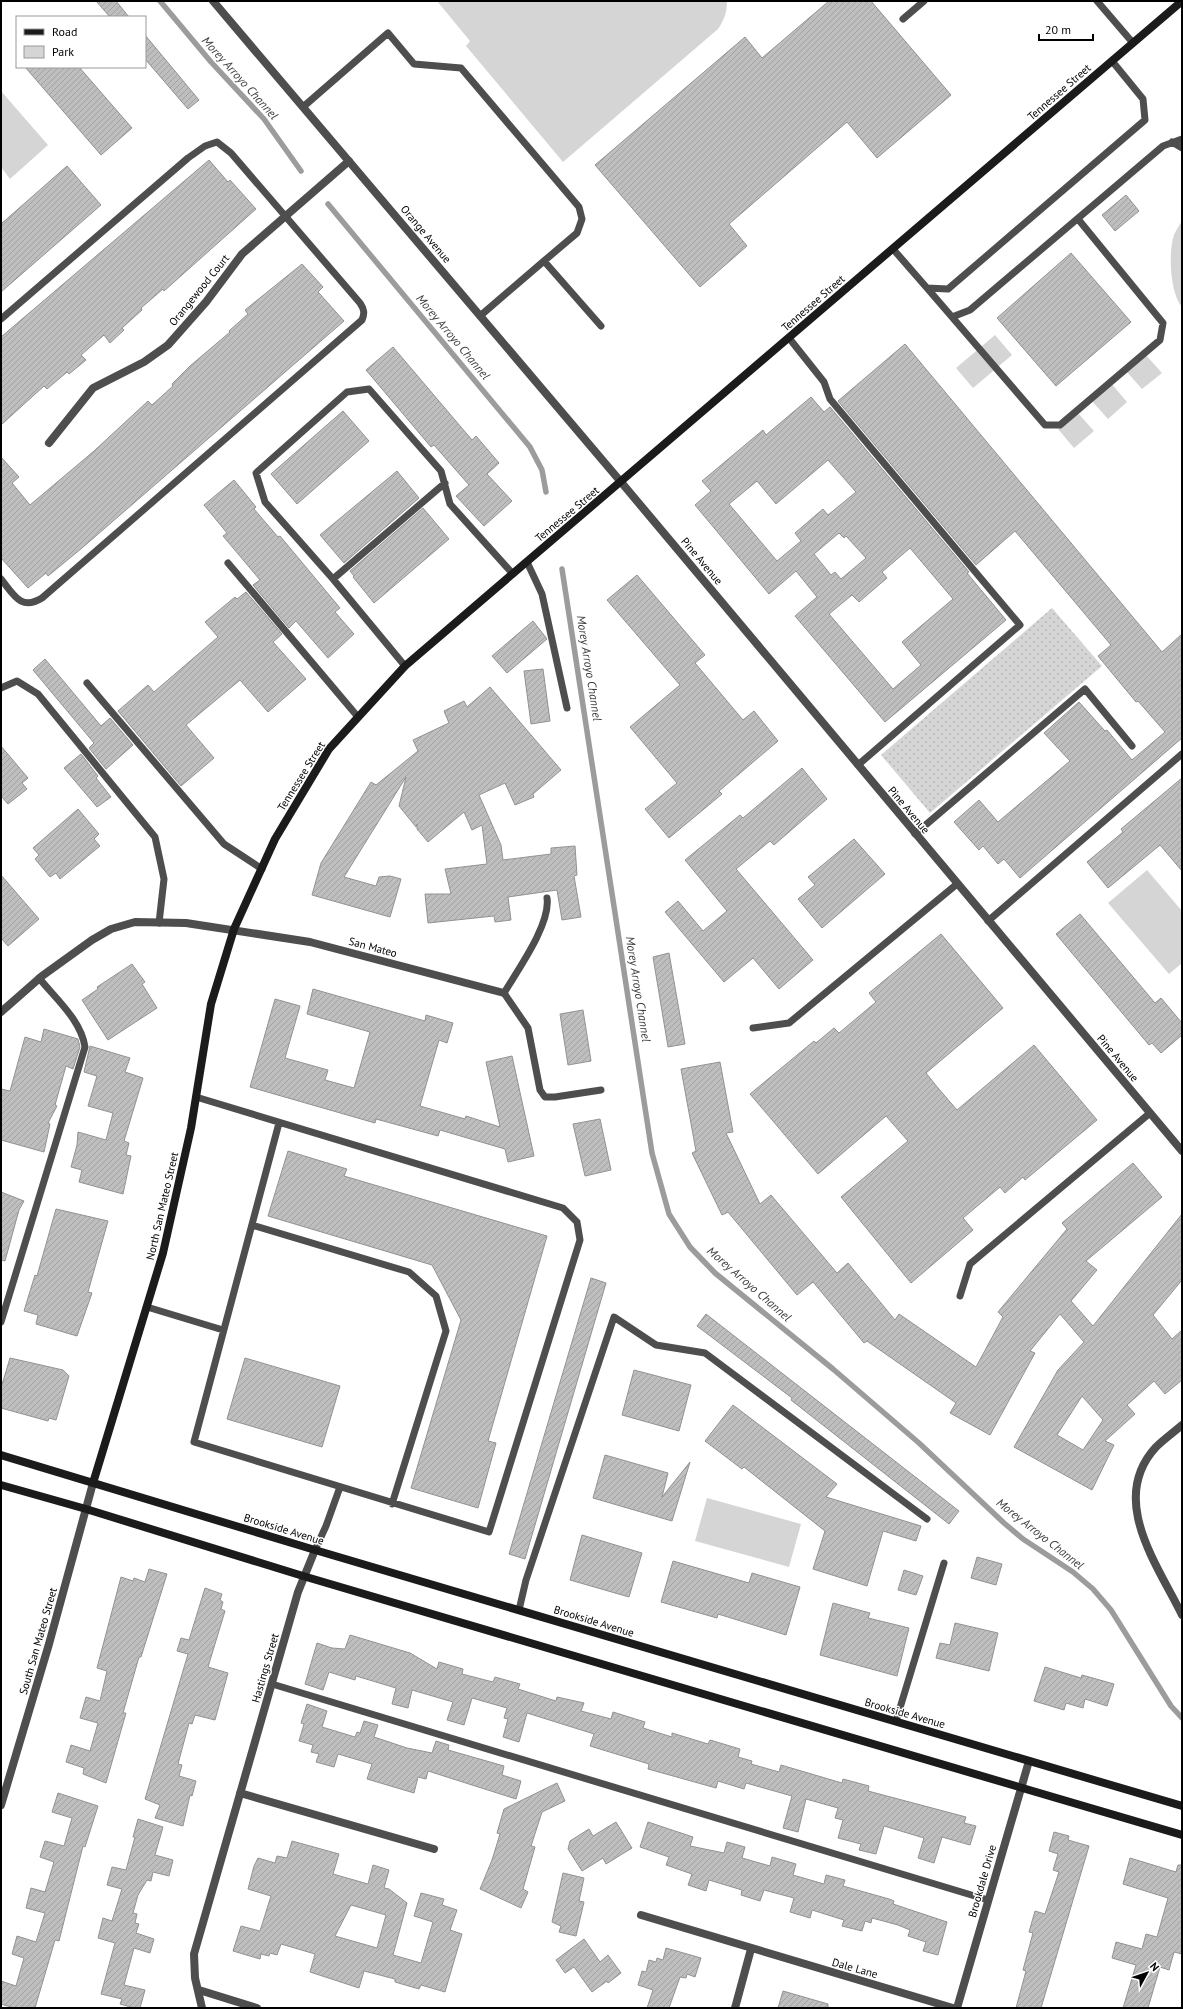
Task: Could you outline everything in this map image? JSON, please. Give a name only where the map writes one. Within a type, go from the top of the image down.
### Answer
[{"type":"main road","name":"Tennessee Street","points":[[234,929],[275,839],[329,749],[405,666],[1182,1]]},
{"type":"main road","name":"North San Mateo Street","points":[[93,1483],[163,1253],[191,1128],[211,1004],[234,929]]},
{"type":"main road","name":"Brookside Avenue","points":[[1,1455],[315,1550],[1182,1806]]},
{"type":"main road","points":[[1,1484],[303,1576],[1182,1835]]},
{"type":"street","name":"Orange Avenue","points":[[213,1],[621,482]]},
{"type":"street","name":"Orangewood Court","points":[[49,443],[93,388],[144,362],[168,345],[206,302],[242,254],[349,161]]},
{"type":"street","name":"Pine Avenue","points":[[621,482],[1182,1151]]},
{"type":"street","points":[[1,1012],[39,978],[92,940],[111,929],[134,922],[186,923],[234,929]]},
{"type":"street","name":"San Mateo","points":[[234,929],[310,942],[504,994]]},
{"type":"street","points":[[1182,1425],[1156,1447],[1142,1468],[1136,1483],[1135,1511],[1142,1534],[1182,1615]]},
{"type":"street","name":"South San Mateo Street","points":[[1,1805],[49,1644],[93,1483]]},
{"type":"street","name":"Hastings Street","points":[[202,2008],[195,1978],[194,1954],[303,1576],[315,1550]]},
{"type":"street","name":"Brookdale Drive","points":[[957,2008],[1029,1761]]},
{"type":"street","points":[[240,1793],[434,1849]]},
{"type":"street","name":"Dale Lane","points":[[641,1915],[952,2008]]},
{"type":"street","points":[[735,2008],[751,1949]]},
{"type":"street","points":[[198,1990],[257,2008]]},
{"type":"lane","points":[[903,19],[924,1]]},
{"type":"lane","points":[[1097,1],[1133,43]]},
{"type":"lane","points":[[303,106],[388,33],[414,64],[461,68],[579,207],[582,219],[577,233],[480,316]]},
{"type":"lane","points":[[927,288],[948,289],[1145,120],[1143,99],[1112,61]]},
{"type":"lane","points":[[952,317],[970,310],[1163,146],[1182,139]]},
{"type":"lane","points":[[1,319],[188,158],[210,142],[217,142],[224,146],[360,303],[363,308],[364,315],[362,320],[42,598],[29,604],[23,603],[1,579]]},
{"type":"lane","points":[[1172,142],[1182,148]]},
{"type":"lane","points":[[893,249],[1045,425],[1060,425],[1160,340],[1163,323],[1078,219]]},
{"type":"lane","points":[[544,261],[601,326]]},
{"type":"lane","points":[[789,338],[824,382],[830,399],[1020,625],[858,765]]},
{"type":"lane","points":[[405,666],[333,579],[265,502],[256,473],[347,392],[369,389],[442,471],[450,504],[513,574]]},
{"type":"lane","points":[[333,579],[445,484]]},
{"type":"lane","points":[[527,562],[542,594],[567,708]]},
{"type":"lane","points":[[228,563],[358,717]]},
{"type":"lane","points":[[1,688],[17,681],[38,694],[155,837],[164,880],[159,923]]},
{"type":"lane","points":[[87,682],[224,844],[262,869]]},
{"type":"lane","points":[[916,834],[1085,689],[1132,746]]},
{"type":"lane","points":[[988,920],[1182,754]]},
{"type":"lane","points":[[753,1028],[789,1023],[957,884]]},
{"type":"lane","points":[[547,898],[549,907],[544,924],[504,994],[528,1028],[540,1090],[545,1097],[555,1097],[601,1090]]},
{"type":"lane","points":[[1,1322],[85,1047],[83,1036],[74,1020],[39,978]]},
{"type":"lane","points":[[196,1097],[563,1208],[577,1222],[580,1240],[489,1532],[392,1504],[194,1442],[279,1123]]},
{"type":"lane","points":[[960,1296],[970,1264],[1150,1113]]},
{"type":"lane","points":[[252,1225],[409,1272],[436,1296],[446,1332],[392,1504]]},
{"type":"lane","points":[[147,1307],[223,1330]]},
{"type":"lane","points":[[519,1610],[526,1580],[614,1317],[656,1345],[705,1353],[927,1519]]},
{"type":"lane","points":[[315,1550],[326,1526],[340,1487]]},
{"type":"lane","points":[[896,1721],[944,1563]]},
{"type":"lane","points":[[272,1684],[988,1900]]},
{"type":"green space","points":[[437,1],[727,1],[725,16],[718,29],[563,162],[466,46],[470,41]]},
{"type":"green space","points":[[1,91],[48,145],[10,179],[1,167]]},
{"type":"green space","points":[[1182,221],[1182,307],[1178,301],[1173,283],[1171,272],[1171,251],[1174,235]]},
{"type":"green space","points":[[995,335],[1012,355],[973,388],[956,368]]},
{"type":"green space","points":[[1145,354],[1162,373],[1142,389],[1126,371]]},
{"type":"green space","points":[[1111,383],[1127,402],[1108,419],[1091,400]]},
{"type":"green space","points":[[1077,412],[1094,431],[1074,448],[1058,429]]},
{"type":"green space","points":[[1052,608],[1102,666],[930,813],[881,755]]},
{"type":"green space","points":[[1147,870],[1182,911],[1182,963],[1169,974],[1108,903]]},
{"type":"green space","points":[[707,1498],[801,1524],[789,1567],[695,1541]]},
{"type":"building","points":[[96,1],[116,1],[128,16],[109,16]]},
{"type":"building","points":[[829,1],[871,1],[951,95],[877,158],[847,122],[729,224],[747,246],[700,287],[595,165],[745,37],[762,58]]},
{"type":"building","points":[[146,36],[199,100],[188,109],[146,60]]},
{"type":"building","points":[[26,68],[80,68],[132,128],[101,155]]},
{"type":"building","points":[[209,160],[228,182],[230,180],[256,209],[164,291],[163,289],[141,308],[142,310],[122,328],[124,330],[110,343],[104,335],[81,355],[86,360],[69,374],[67,372],[47,389],[44,386],[1,425],[1,337]]},
{"type":"building","points":[[67,166],[101,205],[1,292],[1,224]]},
{"type":"building","points":[[1126,195],[1139,211],[1115,231],[1102,215]]},
{"type":"building","points":[[1071,253],[1131,322],[1056,386],[997,318]]},
{"type":"building","points":[[302,264],[323,287],[318,292],[344,321],[82,548],[48,576],[46,573],[28,588],[1,558],[1,457],[19,477],[12,483],[30,505],[94,451],[148,401],[152,405],[173,386],[172,384],[190,366],[230,332],[229,331],[248,314],[245,310]]},
{"type":"building","points":[[905,344],[1162,652],[1182,634],[1182,738],[1020,878],[1004,859],[998,864],[983,846],[979,850],[954,822],[979,800],[998,822],[1070,761],[1044,733],[1079,702],[1105,731],[1107,730],[1132,760],[1165,732],[1138,701],[1136,702],[1098,656],[1111,645],[1015,531],[976,565],[838,401]]},
{"type":"building","points":[[393,347],[472,440],[476,436],[499,463],[487,474],[512,501],[484,526],[456,496],[469,485],[434,445],[431,447],[366,370]]},
{"type":"building","points":[[811,397],[824,412],[830,407],[969,572],[967,573],[1006,620],[885,722],[795,616],[817,597],[796,571],[769,594],[695,505],[711,491],[702,481],[763,430],[766,435]],"holes":[[[828,460],[856,492],[828,515],[823,509],[795,533],[801,541],[777,561],[729,504],[757,481],[776,504]],[[839,533],[844,538],[846,536],[866,558],[841,579],[835,572],[831,575],[814,554]],[[910,548],[953,599],[902,642],[921,665],[893,689],[829,614],[852,595],[859,602],[887,578],[882,572]]]},
{"type":"building","points":[[343,411],[369,441],[297,504],[271,474]]},
{"type":"building","points":[[397,471],[419,498],[344,563],[320,535]]},
{"type":"building","points":[[234,480],[256,507],[254,509],[278,537],[280,536],[340,608],[335,612],[354,634],[328,658],[296,621],[289,628],[253,585],[260,580],[223,536],[227,533],[204,505]]},
{"type":"building","points":[[423,508],[449,539],[374,603],[350,571]]},
{"type":"building","points":[[637,575],[705,655],[695,663],[743,720],[754,711],[778,741],[719,791],[722,794],[669,838],[645,809],[677,783],[630,727],[680,685],[607,600]]},
{"type":"building","points":[[246,592],[282,634],[273,642],[306,679],[268,712],[240,680],[186,725],[214,758],[181,786],[118,711],[148,685],[154,692],[218,637],[205,622],[235,597],[237,599]]},
{"type":"building","points":[[533,621],[547,639],[507,673],[492,656]]},
{"type":"building","points":[[45,659],[101,726],[110,718],[133,745],[106,769],[89,748],[94,743],[33,670]]},
{"type":"building","points":[[543,669],[550,721],[531,724],[524,671]]},
{"type":"building","points":[[490,687],[561,770],[533,794],[534,797],[515,805],[505,783],[479,795],[501,845],[503,860],[551,854],[551,848],[575,846],[577,875],[574,876],[581,917],[562,920],[557,890],[508,897],[511,920],[495,922],[494,916],[428,923],[425,894],[451,894],[445,869],[487,864],[482,825],[472,830],[464,812],[428,842],[417,829],[417,824],[416,827],[399,806],[406,777],[344,877],[376,886],[379,877],[390,876],[401,879],[390,917],[312,895],[321,863],[371,782],[376,785],[418,751],[413,740],[449,723],[444,711],[464,701],[467,707]]},
{"type":"building","points":[[1,746],[28,778],[22,783],[27,789],[8,804],[1,796]]},
{"type":"building","points":[[81,754],[98,776],[96,778],[111,797],[97,807],[64,768]]},
{"type":"building","points":[[802,768],[827,799],[774,845],[770,841],[736,869],[813,960],[779,989],[753,958],[724,982],[665,912],[678,901],[703,931],[727,911],[685,860],[740,815],[743,818]]},
{"type":"building","points":[[1182,778],[1182,871],[1160,845],[1108,888],[1087,862],[1123,832],[1121,829]]},
{"type":"building","points":[[78,809],[99,834],[94,839],[100,846],[60,879],[56,873],[50,877],[35,859],[39,855],[33,848]]},
{"type":"building","points":[[854,839],[885,874],[822,928],[798,899],[815,885],[808,877]]},
{"type":"building","points":[[1,875],[39,919],[8,946],[1,938]]},
{"type":"building","points":[[1080,914],[1155,1003],[1161,998],[1182,1023],[1182,1035],[1161,1053],[1152,1043],[1149,1045],[1056,934]]},
{"type":"building","points":[[941,934],[1003,1008],[926,1073],[938,1088],[957,1110],[1034,1045],[1097,1120],[1025,1180],[1023,1177],[1005,1193],[1000,1187],[963,1218],[973,1230],[911,1283],[841,1197],[908,1141],[886,1116],[818,1174],[750,1094],[814,1041],[816,1043],[834,1028],[839,1033],[876,1002],[869,993]]},
{"type":"building","points":[[669,953],[685,1044],[668,1047],[653,957]]},
{"type":"building","points":[[132,964],[145,982],[142,984],[157,1008],[108,1040],[82,1000],[98,989],[97,987]]},
{"type":"building","points":[[313,989],[425,1021],[426,1015],[453,1023],[447,1043],[439,1040],[420,1106],[465,1119],[466,1116],[500,1127],[486,1062],[512,1056],[534,1156],[508,1162],[505,1149],[440,1130],[438,1136],[376,1119],[375,1123],[250,1087],[275,999],[300,1006],[285,1058],[328,1070],[325,1080],[354,1088],[370,1032],[307,1014]]},
{"type":"building","points":[[583,1010],[591,1061],[568,1065],[560,1014]]},
{"type":"building","points":[[44,1029],[78,1039],[80,1047],[73,1069],[66,1066],[55,1105],[57,1106],[48,1123],[50,1124],[44,1152],[1,1140],[1,1089],[10,1091],[25,1037],[41,1042]]},
{"type":"building","points":[[90,1046],[130,1058],[125,1072],[143,1078],[124,1141],[129,1143],[126,1155],[131,1156],[123,1194],[79,1182],[82,1170],[71,1167],[77,1145],[78,1132],[106,1140],[113,1113],[88,1106],[97,1076],[84,1072]]},
{"type":"building","points":[[720,1062],[733,1132],[726,1133],[760,1204],[771,1195],[837,1273],[848,1263],[895,1320],[899,1314],[976,1367],[1003,1317],[998,1312],[1067,1229],[1062,1223],[1133,1163],[1162,1197],[1086,1261],[1097,1270],[1071,1301],[1093,1326],[1182,1214],[1182,1280],[1153,1315],[1172,1339],[1182,1330],[1182,1380],[1165,1394],[1154,1381],[1127,1405],[1135,1414],[1105,1441],[1114,1445],[1092,1490],[1014,1447],[1058,1370],[1084,1342],[1060,1314],[1030,1351],[1035,1353],[990,1435],[950,1413],[956,1403],[867,1341],[864,1343],[813,1282],[797,1295],[728,1212],[722,1215],[692,1153],[696,1151],[681,1069]],"holes":[[[1082,1396],[1103,1420],[1083,1450],[1057,1435]]]},
{"type":"building","points":[[600,1119],[611,1170],[585,1176],[573,1124]]},
{"type":"building","points":[[288,1151],[347,1169],[344,1176],[547,1236],[488,1441],[496,1443],[478,1508],[411,1488],[461,1320],[432,1265],[268,1216]]},
{"type":"building","points":[[1,1192],[24,1201],[19,1210],[5,1261],[1,1260]]},
{"type":"building","points":[[56,1209],[108,1221],[88,1292],[92,1293],[77,1336],[36,1324],[38,1315],[24,1311],[35,1275],[37,1276]]},
{"type":"building","points":[[591,1278],[606,1283],[525,1559],[509,1554]]},
{"type":"building","points":[[706,1314],[959,1511],[949,1524],[791,1400],[792,1398],[697,1326]]},
{"type":"building","points":[[10,1358],[63,1370],[69,1376],[56,1420],[49,1418],[48,1421],[1,1408],[1,1388]]},
{"type":"building","points":[[245,1358],[340,1386],[322,1447],[227,1419]]},
{"type":"building","points":[[634,1370],[691,1385],[679,1431],[622,1415]]},
{"type":"building","points":[[733,1405],[837,1484],[826,1497],[921,1526],[916,1541],[883,1531],[867,1586],[813,1569],[825,1531],[744,1467],[742,1469],[705,1441]]},
{"type":"building","points":[[605,1455],[668,1473],[662,1497],[690,1462],[672,1521],[593,1498]]},
{"type":"building","points":[[582,1535],[642,1553],[629,1597],[570,1580]]},
{"type":"building","points":[[977,1557],[1002,1564],[996,1585],[971,1578]]},
{"type":"building","points":[[673,1561],[749,1583],[752,1573],[800,1587],[786,1635],[718,1614],[717,1618],[661,1602]]},
{"type":"building","points":[[149,1569],[167,1574],[141,1657],[139,1657],[123,1713],[126,1713],[106,1783],[83,1774],[84,1768],[66,1762],[71,1745],[90,1751],[98,1723],[80,1718],[86,1697],[100,1701],[107,1671],[97,1668],[121,1577],[133,1581],[134,1578],[145,1582]]},
{"type":"building","points":[[904,1570],[923,1576],[916,1595],[898,1590]]},
{"type":"building","points":[[205,1588],[222,1594],[220,1600],[223,1602],[221,1609],[225,1611],[208,1667],[228,1673],[215,1720],[195,1715],[192,1724],[189,1723],[178,1764],[182,1765],[179,1776],[196,1781],[192,1796],[190,1795],[183,1826],[155,1818],[160,1805],[145,1799],[188,1654],[177,1651],[181,1638],[189,1640]]},
{"type":"building","points":[[833,1603],[870,1613],[868,1618],[909,1628],[897,1676],[820,1655]]},
{"type":"building","points":[[955,1623],[998,1633],[989,1671],[936,1658],[940,1643],[950,1645]]},
{"type":"building","points":[[350,1635],[410,1653],[437,1669],[439,1662],[463,1669],[462,1674],[493,1682],[495,1677],[520,1684],[518,1689],[556,1701],[557,1697],[584,1703],[581,1711],[611,1719],[613,1712],[645,1722],[643,1728],[672,1737],[672,1733],[708,1744],[710,1740],[740,1749],[738,1757],[752,1761],[751,1764],[779,1772],[781,1765],[842,1783],[843,1779],[869,1786],[868,1791],[966,1817],[964,1823],[976,1826],[970,1845],[942,1837],[934,1863],[918,1858],[924,1838],[884,1826],[876,1854],[859,1850],[861,1844],[838,1838],[843,1820],[835,1818],[838,1808],[806,1799],[798,1832],[783,1828],[792,1796],[746,1783],[744,1789],[718,1781],[716,1788],[648,1769],[649,1764],[590,1746],[594,1734],[527,1713],[519,1742],[503,1737],[508,1719],[504,1718],[507,1708],[472,1698],[464,1725],[447,1720],[453,1702],[412,1690],[408,1708],[392,1704],[396,1688],[356,1676],[355,1680],[329,1672],[323,1690],[305,1684],[317,1643],[332,1648],[345,1649]]},
{"type":"building","points":[[1045,1667],[1081,1678],[1082,1675],[1114,1684],[1107,1706],[1085,1699],[1083,1708],[1066,1703],[1064,1710],[1034,1701]]},
{"type":"building","points":[[307,1704],[327,1711],[322,1727],[355,1737],[357,1732],[360,1733],[364,1721],[378,1725],[374,1737],[407,1748],[432,1753],[436,1741],[449,1745],[448,1750],[504,1766],[502,1775],[521,1781],[516,1799],[428,1771],[426,1779],[418,1777],[414,1793],[367,1779],[372,1764],[338,1754],[334,1767],[316,1762],[319,1754],[311,1752],[313,1745],[299,1741],[304,1724],[301,1723]]},
{"type":"building","points":[[557,1783],[565,1801],[542,1812],[531,1846],[535,1847],[523,1889],[528,1892],[521,1908],[480,1889],[492,1860],[500,1834],[497,1833],[504,1809]]},
{"type":"building","points":[[58,1793],[98,1806],[85,1847],[83,1846],[59,1941],[55,1940],[35,2008],[14,2008],[1,2004],[1,1981],[16,1986],[24,1958],[12,1954],[17,1936],[36,1942],[45,1913],[26,1908],[31,1888],[45,1892],[54,1862],[40,1857],[45,1841],[64,1846],[72,1818],[52,1812]]},
{"type":"building","points":[[138,1819],[163,1827],[155,1855],[173,1860],[169,1876],[153,1872],[151,1881],[147,1880],[138,1895],[133,1913],[137,1914],[135,1923],[139,1924],[136,1933],[154,1939],[150,1953],[134,1948],[124,1985],[145,1990],[140,2008],[134,2008],[120,2004],[122,1999],[101,1994],[115,1943],[98,1938],[103,1918],[112,1921],[122,1889],[107,1885],[112,1867],[126,1870],[135,1837],[133,1837]]},
{"type":"building","points":[[616,1822],[632,1848],[606,1864],[603,1858],[582,1871],[568,1849],[570,1841],[589,1829],[593,1836]]},
{"type":"building","points":[[648,1822],[693,1837],[690,1846],[724,1853],[727,1842],[745,1847],[742,1858],[770,1866],[772,1857],[796,1864],[793,1875],[824,1884],[826,1875],[845,1880],[843,1886],[889,1899],[894,1901],[893,1904],[947,1922],[938,1955],[923,1951],[926,1942],[908,1936],[910,1930],[898,1925],[872,1918],[871,1923],[865,1921],[862,1931],[842,1926],[844,1920],[812,1910],[810,1918],[790,1912],[794,1898],[764,1890],[760,1901],[741,1895],[742,1890],[709,1880],[706,1891],[688,1885],[692,1874],[666,1865],[669,1857],[640,1847]]},
{"type":"building","points":[[1054,1832],[1069,1836],[1068,1840],[1089,1846],[1041,2008],[1016,2008],[1026,1971],[1023,1970],[1033,1933],[1029,1932],[1035,1911],[1045,1914],[1059,1872],[1053,1870],[1058,1854],[1049,1851]]},
{"type":"building","points":[[292,1841],[339,1854],[333,1874],[368,1884],[373,1865],[389,1870],[384,1888],[389,1889],[407,1903],[393,1955],[421,1963],[433,1922],[414,1916],[421,1893],[444,1899],[442,1905],[457,1910],[450,1930],[462,1934],[445,1992],[421,1985],[419,1989],[395,1982],[395,1979],[364,1971],[359,1988],[310,1972],[315,1954],[281,1944],[277,1955],[270,1953],[269,1956],[261,1954],[260,1959],[233,1951],[241,1926],[260,1931],[271,1896],[248,1889],[254,1866],[258,1858],[275,1863],[277,1856],[287,1858]],"holes":[[[351,1905],[386,1915],[377,1948],[335,1936]]]},
{"type":"building","points":[[1130,1858],[1176,1872],[1178,1865],[1182,1865],[1182,1954],[1174,1952],[1169,1970],[1160,1967],[1148,2008],[1123,2008],[1136,1965],[1112,1958],[1116,1942],[1142,1949],[1146,1934],[1157,1937],[1168,1898],[1123,1884]]},
{"type":"building","points":[[563,1873],[584,1878],[579,1901],[584,1902],[576,1936],[559,1932],[561,1926],[552,1922]]},
{"type":"building","points":[[584,1939],[600,1962],[608,1955],[621,1973],[608,1983],[607,1981],[592,1992],[574,1967],[565,1973],[556,1960]]},
{"type":"building","points":[[666,1948],[701,1958],[695,1977],[687,1974],[686,1978],[680,1977],[669,2008],[647,2008],[653,1990],[638,1985],[642,1971],[646,1972],[649,1960],[656,1962],[657,1958],[663,1960]]},
{"type":"building","points":[[783,1991],[828,2004],[828,2008],[778,2008]]},
{"type":"waterway","name":"Morey Arroyo Channel","points":[[160,1],[211,62],[264,119],[301,171]]},
{"type":"waterway","name":"Morey Arroyo Channel","points":[[328,204],[530,447],[542,470],[546,492]]},
{"type":"waterway","name":"Morey Arroyo Channel","points":[[562,569],[652,1153],[669,1214],[690,1247],[715,1273],[833,1369],[919,1443],[1023,1539],[1073,1572],[1093,1589],[1111,1610],[1171,1706],[1182,1718]]}]
